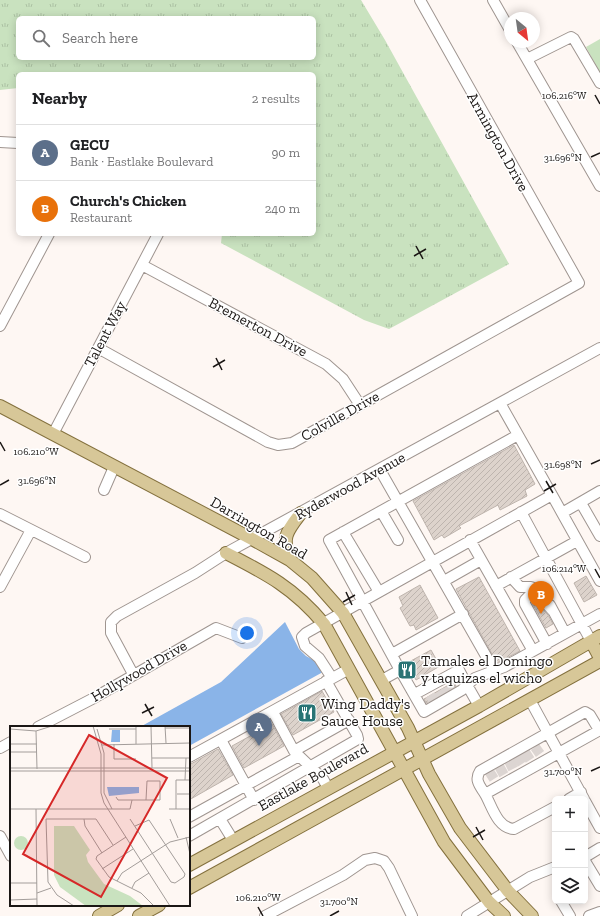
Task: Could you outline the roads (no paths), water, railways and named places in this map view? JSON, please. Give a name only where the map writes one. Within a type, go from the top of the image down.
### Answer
[{"type":"main road","name":"Darrington Road","points":[[0,406],[252,539],[290,560],[312,578],[343,613],[382,680],[460,828],[508,891],[532,916]]},
{"type":"main road","points":[[290,560],[285,543],[286,535],[301,513]]},
{"type":"main road","points":[[226,553],[283,584],[311,608],[324,624],[444,842],[489,902],[504,916]]},
{"type":"main road","points":[[596,639],[600,658]]},
{"type":"main road","name":"Eastlake Boulevard","points":[[190,864],[394,751],[479,706],[596,639]]},
{"type":"main road","points":[[190,887],[600,661]]},
{"type":"main road","points":[[233,840],[243,858]]},
{"type":"main road","points":[[99,916],[112,906]]},
{"type":"main road","points":[[139,916],[157,906]]},
{"type":"street","name":"Armington Drive","points":[[420,0],[578,283]]},
{"type":"street","points":[[493,0],[504,19]]},
{"type":"street","points":[[527,59],[571,37],[574,39],[600,83]]},
{"type":"street","points":[[521,48],[597,174],[600,186]]},
{"type":"street","points":[[0,142],[16,143]]},
{"type":"street","points":[[0,326],[48,236]]},
{"type":"street","name":"Talent Way","points":[[53,434],[157,236]]},
{"type":"street","name":"Bremerton Drive","points":[[142,265],[326,364],[343,379],[360,405]]},
{"type":"street","name":"Colville Drive","points":[[98,348],[273,444],[285,445],[292,443],[578,283]]},
{"type":"street","name":"Ryderwood Avenue","points":[[133,674],[111,633],[110,626],[112,620],[226,553],[380,470],[600,348]]},
{"type":"street","points":[[500,403],[600,581]]},
{"type":"street","points":[[479,706],[459,670],[424,712],[329,540],[518,435]]},
{"type":"street","points":[[104,490],[114,467]]},
{"type":"street","points":[[380,470],[494,670]]},
{"type":"street","points":[[562,513],[600,492]]},
{"type":"street","points":[[190,835],[358,739],[319,658],[305,646],[302,639],[306,633],[552,495]]},
{"type":"street","points":[[581,502],[600,536]]},
{"type":"street","points":[[381,511],[398,540]]},
{"type":"street","points":[[521,512],[582,624],[596,639]]},
{"type":"street","points":[[0,514],[85,557]]},
{"type":"street","points":[[0,587],[31,530]]},
{"type":"street","points":[[344,532],[379,592]]},
{"type":"street","points":[[470,540],[532,651]]},
{"type":"street","points":[[496,586],[577,541]]},
{"type":"street","points":[[444,580],[481,560]]},
{"type":"street","points":[[511,578],[520,587],[538,589],[543,593],[565,633]]},
{"type":"street","points":[[547,644],[525,600],[532,593],[537,594],[553,611]]},
{"type":"street","points":[[392,654],[463,614]]},
{"type":"street","points":[[415,694],[441,693],[467,685],[475,678],[504,667],[600,614]]},
{"type":"street","name":"Hollywood Drive","points":[[42,726],[54,723],[133,674],[216,628],[242,638]]},
{"type":"street","points":[[190,756],[349,669]]},
{"type":"street","points":[[382,680],[400,670]]},
{"type":"street","points":[[530,700],[582,796]]},
{"type":"street","points":[[272,712],[297,753],[323,779],[328,788]]},
{"type":"street","points":[[485,794],[492,776],[538,751],[558,752],[600,730],[590,715],[585,712],[548,732],[538,751],[502,771],[492,776],[480,771],[477,776],[477,780],[501,824],[508,828],[514,829],[552,809]]},
{"type":"street","points":[[190,816],[246,785],[349,720]]},
{"type":"street","points":[[221,740],[254,800]]},
{"type":"street","points":[[0,748],[10,743]]},
{"type":"street","points":[[588,806],[600,828]]},
{"type":"street","points":[[220,819],[233,840]]},
{"type":"street","points":[[0,836],[10,854]]},
{"type":"street","points":[[588,855],[600,848]]},
{"type":"street","points":[[265,916],[339,877],[365,860],[375,858],[384,861],[389,868],[412,916]]},
{"type":"street","points":[[467,916],[530,877],[552,868]]},
{"type":"street","points":[[588,868],[600,886]]},
{"type":"street","points":[[563,904],[570,916]]},
{"type":"street","points":[[589,916],[600,912]]},
{"type":"water","points":[[285,622],[299,649],[306,656],[317,662],[323,672],[190,745],[190,726],[142,726],[221,682]]},
{"type":"tunnel","points":[[448,686],[452,694]]},
{"type":"tunnel","points":[[439,691],[444,698]]},
{"type":"tunnel","points":[[430,695],[435,703]]},
{"type":"tunnel","points":[[535,747],[540,754]]},
{"type":"tunnel","points":[[525,752],[530,760]]},
{"type":"tunnel","points":[[517,756],[522,764]]},
{"type":"tunnel","points":[[509,761],[513,769]]},
{"type":"tunnel","points":[[499,766],[504,775]]},
{"type":"tunnel","points":[[489,771],[494,779]]},
{"type":"place","name":"Church's Chicken","points":[[541,614]]},
{"type":"place","name":"Tamales el Domingo y taquizas el wicho","points":[[407,670]]},
{"type":"place","name":"Wing Daddy's Sauce House","points":[[307,713]]},
{"type":"place","name":"GECU","points":[[259,746]]}]
